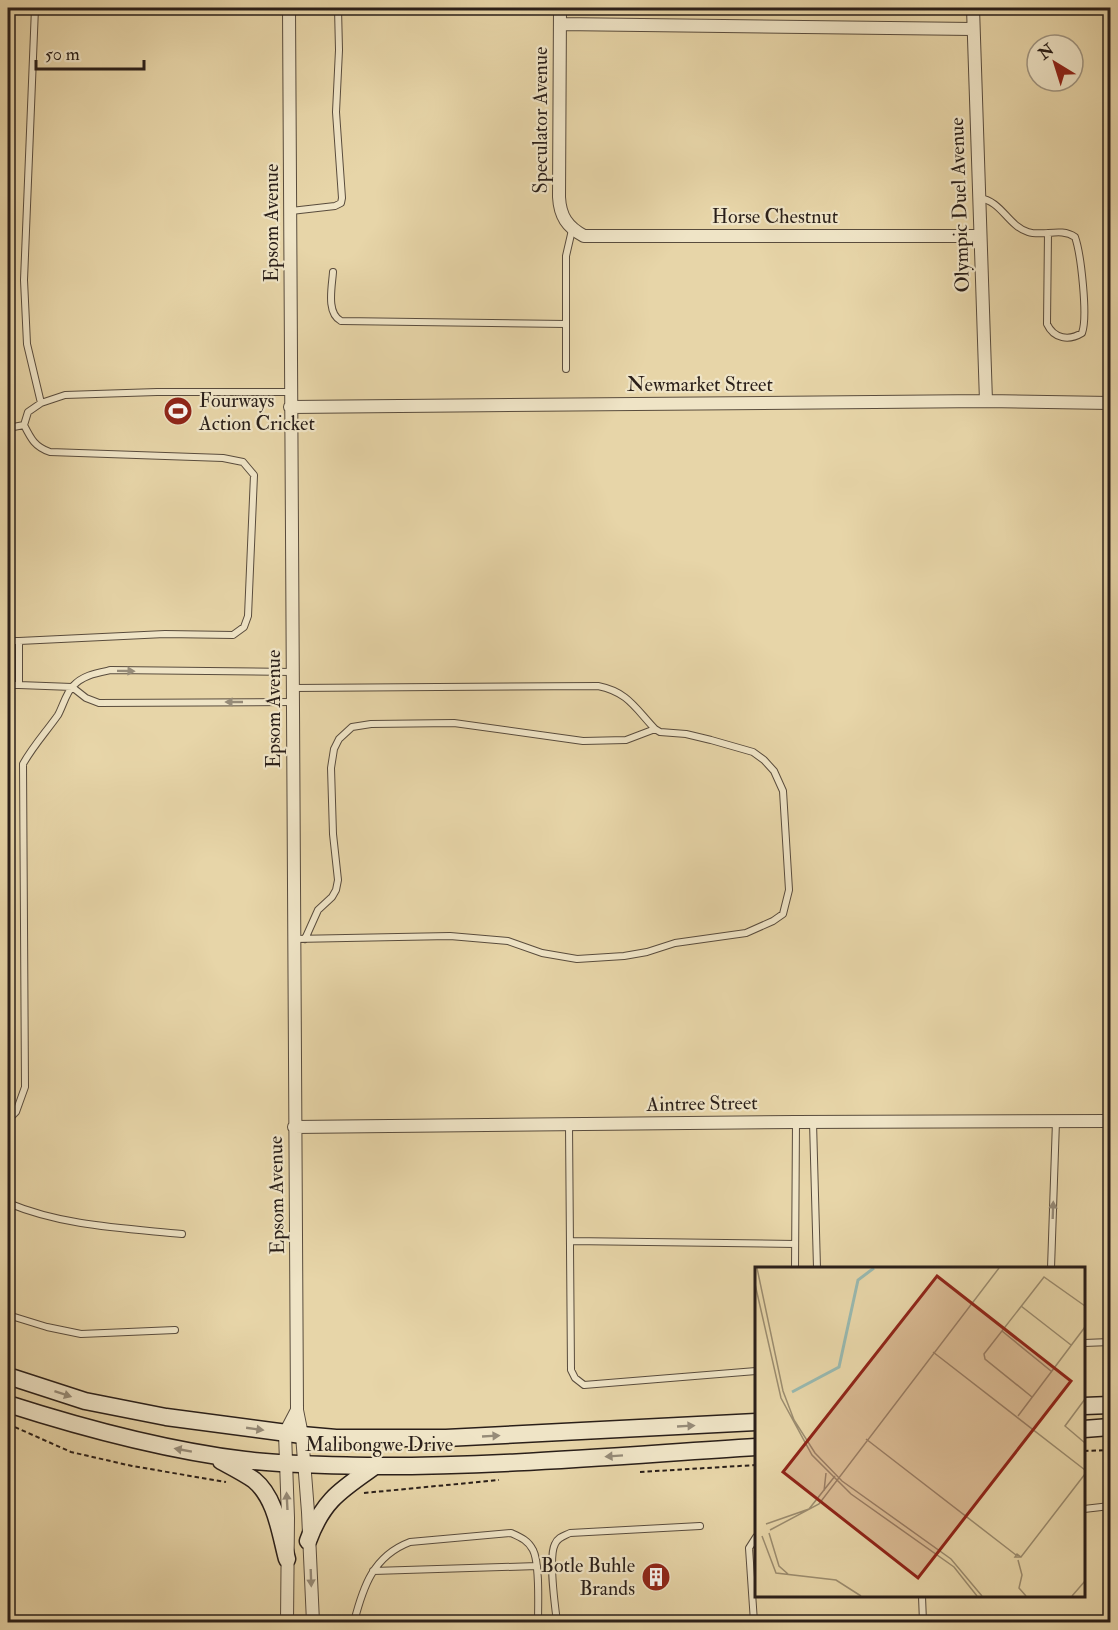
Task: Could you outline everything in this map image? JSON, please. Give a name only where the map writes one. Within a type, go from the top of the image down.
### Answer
[{"type":"main road","name":"Malibongwe Drive","points":[[8,1376],[85,1401],[166,1417],[302,1436],[446,1438],[755,1422]]},
{"type":"main road","name":"Malibongwe Drive","points":[[8,1404],[81,1427],[156,1445],[285,1464],[444,1466],[755,1447]]},
{"type":"main road","points":[[1085,1406],[1110,1405]]},
{"type":"main road","points":[[1085,1429],[1110,1427]]},
{"type":"main road","points":[[212,1455],[255,1481],[263,1489],[272,1505],[287,1559]]},
{"type":"main road","points":[[308,1541],[315,1521],[333,1496],[375,1466]]},
{"type":"street","name":"Epsom Avenue","points":[[289,8],[292,702],[300,939],[294,1127],[297,1410],[302,1436],[308,1512],[313,1623]]},
{"type":"street","name":"Speculator Avenue","points":[[560,8],[559,197],[560,211],[572,230]]},
{"type":"street","name":"Olympic Duel Avenue","points":[[972,8],[986,401]]},
{"type":"street","points":[[560,24],[973,29]]},
{"type":"street","name":"Horse Chestnut","points":[[572,230],[584,236],[980,236]]},
{"type":"street","name":"Newmarket Street","points":[[290,407],[986,401],[1110,403]]},
{"type":"street","name":"Aintree Street","points":[[294,1127],[1110,1121]]},
{"type":"street","name":"Epsom Avenue","points":[[287,1623],[285,1433],[297,1410]]},
{"type":"lane","points":[[35,8],[24,280],[27,344],[41,403]]},
{"type":"lane","points":[[291,211],[335,206],[342,198],[336,112],[339,50],[338,8]]},
{"type":"lane","points":[[978,198],[989,200],[998,206],[1014,224],[1031,233],[1048,233],[1070,234],[1075,237],[1082,278],[1084,322],[1082,333],[1071,338],[1058,337],[1053,334],[1047,324],[1048,233]]},
{"type":"lane","points":[[566,369],[566,256],[572,230]]},
{"type":"lane","points":[[333,272],[332,310],[337,319],[341,321],[566,324]]},
{"type":"lane","points":[[8,641],[165,634],[233,635],[244,627],[248,616],[254,475],[243,462],[223,458],[50,452],[34,444],[24,425],[28,412],[41,403],[65,395],[290,392]]},
{"type":"lane","points":[[8,428],[24,425]]},
{"type":"lane","points":[[19,641],[19,685]]},
{"type":"lane","points":[[8,1120],[16,1112],[25,1087],[23,764],[32,748],[60,712],[72,687],[84,677],[111,670],[292,672]]},
{"type":"lane","points":[[8,685],[72,687],[86,698],[99,703],[292,702]]},
{"type":"lane","points":[[292,688],[598,686],[614,689],[622,694],[660,732],[686,734],[753,752],[774,771],[783,791],[789,890],[783,914],[746,933],[675,943],[647,952],[624,956],[577,959],[542,953],[508,941],[450,936],[300,939]]},
{"type":"lane","points":[[300,939],[318,910],[336,890],[338,880],[333,834],[331,768],[334,749],[339,739],[352,728],[371,724],[454,723],[583,741],[626,740],[655,729]]},
{"type":"lane","points":[[1051,1267],[1056,1121]]},
{"type":"lane","points":[[795,1267],[796,1122]]},
{"type":"lane","points":[[813,1122],[817,1267]]},
{"type":"lane","points":[[569,1124],[571,1370],[575,1378],[584,1384],[755,1371]]},
{"type":"lane","points":[[8,1203],[31,1213],[76,1224],[182,1234]]},
{"type":"lane","points":[[570,1241],[795,1244]]},
{"type":"lane","points":[[8,1315],[81,1334],[175,1330]]},
{"type":"lane","points":[[1085,1342],[1110,1342]]},
{"type":"lane","points":[[1085,1509],[1110,1506]]},
{"type":"lane","points":[[557,1623],[552,1558],[554,1544],[561,1536],[570,1533],[700,1526]]},
{"type":"lane","points":[[354,1623],[366,1582],[373,1571],[395,1548],[410,1542],[511,1533],[523,1538],[534,1551],[537,1566],[538,1623]]},
{"type":"lane","points":[[754,1623],[749,1548],[755,1539]]},
{"type":"lane","points":[[373,1571],[537,1566]]},
{"type":"lane","points":[[922,1597],[923,1623]]},
{"type":"path","points":[[8,1424],[71,1452],[132,1466],[226,1482]]},
{"type":"path","points":[[1085,1451],[1110,1450]]},
{"type":"path","points":[[637,1472],[755,1465]]},
{"type":"path","points":[[358,1494],[500,1480]]},
{"type":"place","name":"Fourways Action Cricket","points":[[178,411]]},
{"type":"place","name":"Botle Buhle Brands","points":[[656,1577]]}]
